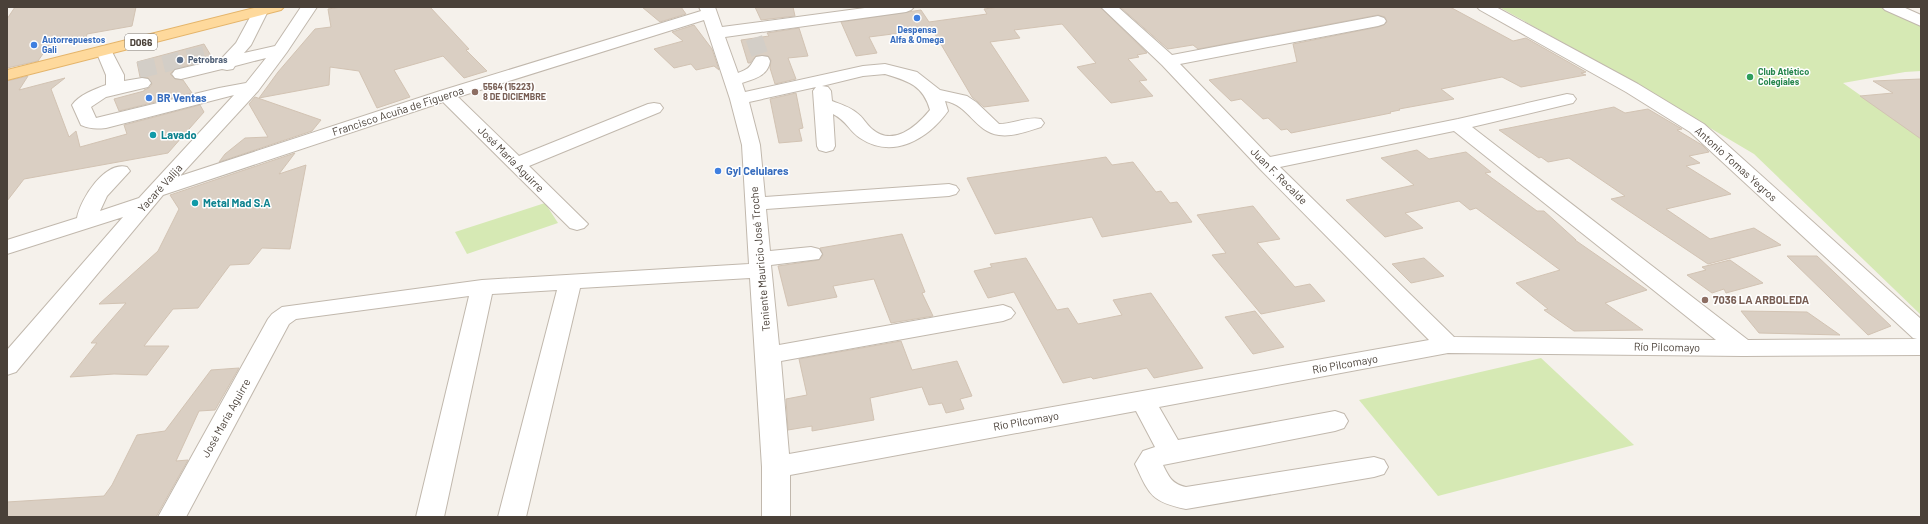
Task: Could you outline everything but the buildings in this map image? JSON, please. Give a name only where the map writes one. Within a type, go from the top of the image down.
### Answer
[{"type":"main road","name":"D066","points":[[7,75],[276,7]]},
{"type":"street","name":"Yacaré Valija","points":[[7,366],[151,197],[252,87],[309,7]]},
{"type":"street","name":"Francisco Acuña de Figueroa","points":[[7,247],[87,222],[151,197],[446,95],[711,18],[751,33],[906,7]]},
{"type":"street","name":"Juan F. Recalde","points":[[1109,7],[1168,61],[1266,164],[1448,345]]},
{"type":"street","name":"Antonio Tomas Yegros","points":[[1485,7],[1632,88],[1697,128],[1921,332]]},
{"type":"street","points":[[1890,7],[1921,21]]},
{"type":"street","points":[[219,93],[228,61],[243,45],[260,11]]},
{"type":"street","name":"Teniente Mauricio José Troche","points":[[711,18],[735,90],[751,145],[759,264],[764,298],[776,467],[776,517]]},
{"type":"street","points":[[1168,61],[1378,21]]},
{"type":"street","points":[[210,54],[243,45]]},
{"type":"street","points":[[181,74],[281,48]]},
{"type":"street","points":[[104,51],[115,82]]},
{"type":"street","points":[[735,90],[761,67],[762,61]]},
{"type":"street","points":[[735,90],[821,81],[863,71],[885,69],[911,76],[934,94],[961,100],[975,109],[989,127],[1013,128],[1035,123]]},
{"type":"street","points":[[140,76],[115,82],[81,106],[87,121],[94,124],[106,122],[219,93],[252,87]]},
{"type":"street","points":[[821,81],[824,104],[826,146]]},
{"type":"street","points":[[824,104],[839,110],[852,118],[867,134],[881,140],[896,141],[911,139],[925,128],[939,111],[934,94]]},
{"type":"street","name":"José María Aguirre","points":[[446,95],[577,224]]},
{"type":"street","points":[[1266,164],[1458,125],[1567,99]]},
{"type":"street","points":[[517,164],[654,108]]},
{"type":"street","points":[[1458,125],[1743,348]]},
{"type":"street","points":[[1697,128],[1718,138],[1731,147],[1921,320]]},
{"type":"street","points":[[87,222],[89,210],[95,197],[101,188],[120,171]]},
{"type":"street","points":[[755,204],[786,200],[949,190]]},
{"type":"street","points":[[430,517],[482,287],[570,282],[759,264],[811,254]]},
{"type":"street","points":[[512,517],[570,282]]},
{"type":"street","name":"José María Aguirre","points":[[172,517],[280,318],[290,312],[303,309],[482,287]]},
{"type":"street","points":[[768,355],[1003,313]]},
{"type":"street","name":"Río Pilcomayo","points":[[776,467],[1448,345],[1743,348],[1921,347]]},
{"type":"street","points":[[1143,400],[1171,452]]},
{"type":"street","points":[[1335,421],[1171,452],[1153,458],[1149,464],[1162,491],[1174,496],[1186,498],[1374,467]]},
{"type":"green space","name":"Club Atlético Colegiales","points":[[1499,7],[1885,7],[1921,23],[1921,71],[1905,72],[1843,83],[1921,138],[1921,315],[1754,154],[1612,70]]},
{"type":"green space","points":[[545,203],[558,223],[467,254],[455,232]]},
{"type":"green space","points":[[1541,358],[1634,445],[1438,496],[1359,400]]},
{"type":"tunnel","points":[[754,38],[762,61]]},
{"type":"tunnel","points":[[139,70],[210,53]]},
{"type":"place","name":"Despensa Alfa & Omega","points":[[917,18]]},
{"type":"place","name":"Autorrepuestos Gali","points":[[34,45]]},
{"type":"place","name":"Petrobras","points":[[180,60]]},
{"type":"place","name":"Club Atlético Colegiales","points":[[1750,77]]},
{"type":"place","name":"5564 (15223) 8 DE DICIEMBRE","points":[[475,92]]},
{"type":"place","name":"BR Ventas","points":[[149,98]]},
{"type":"place","name":"Lavado","points":[[153,135]]},
{"type":"place","name":"Gyl Celulares","points":[[718,171]]},
{"type":"place","name":"Metal Mad S.A","points":[[195,203]]},
{"type":"place","name":"7036 LA ARBOLEDA","points":[[1705,300]]}]
